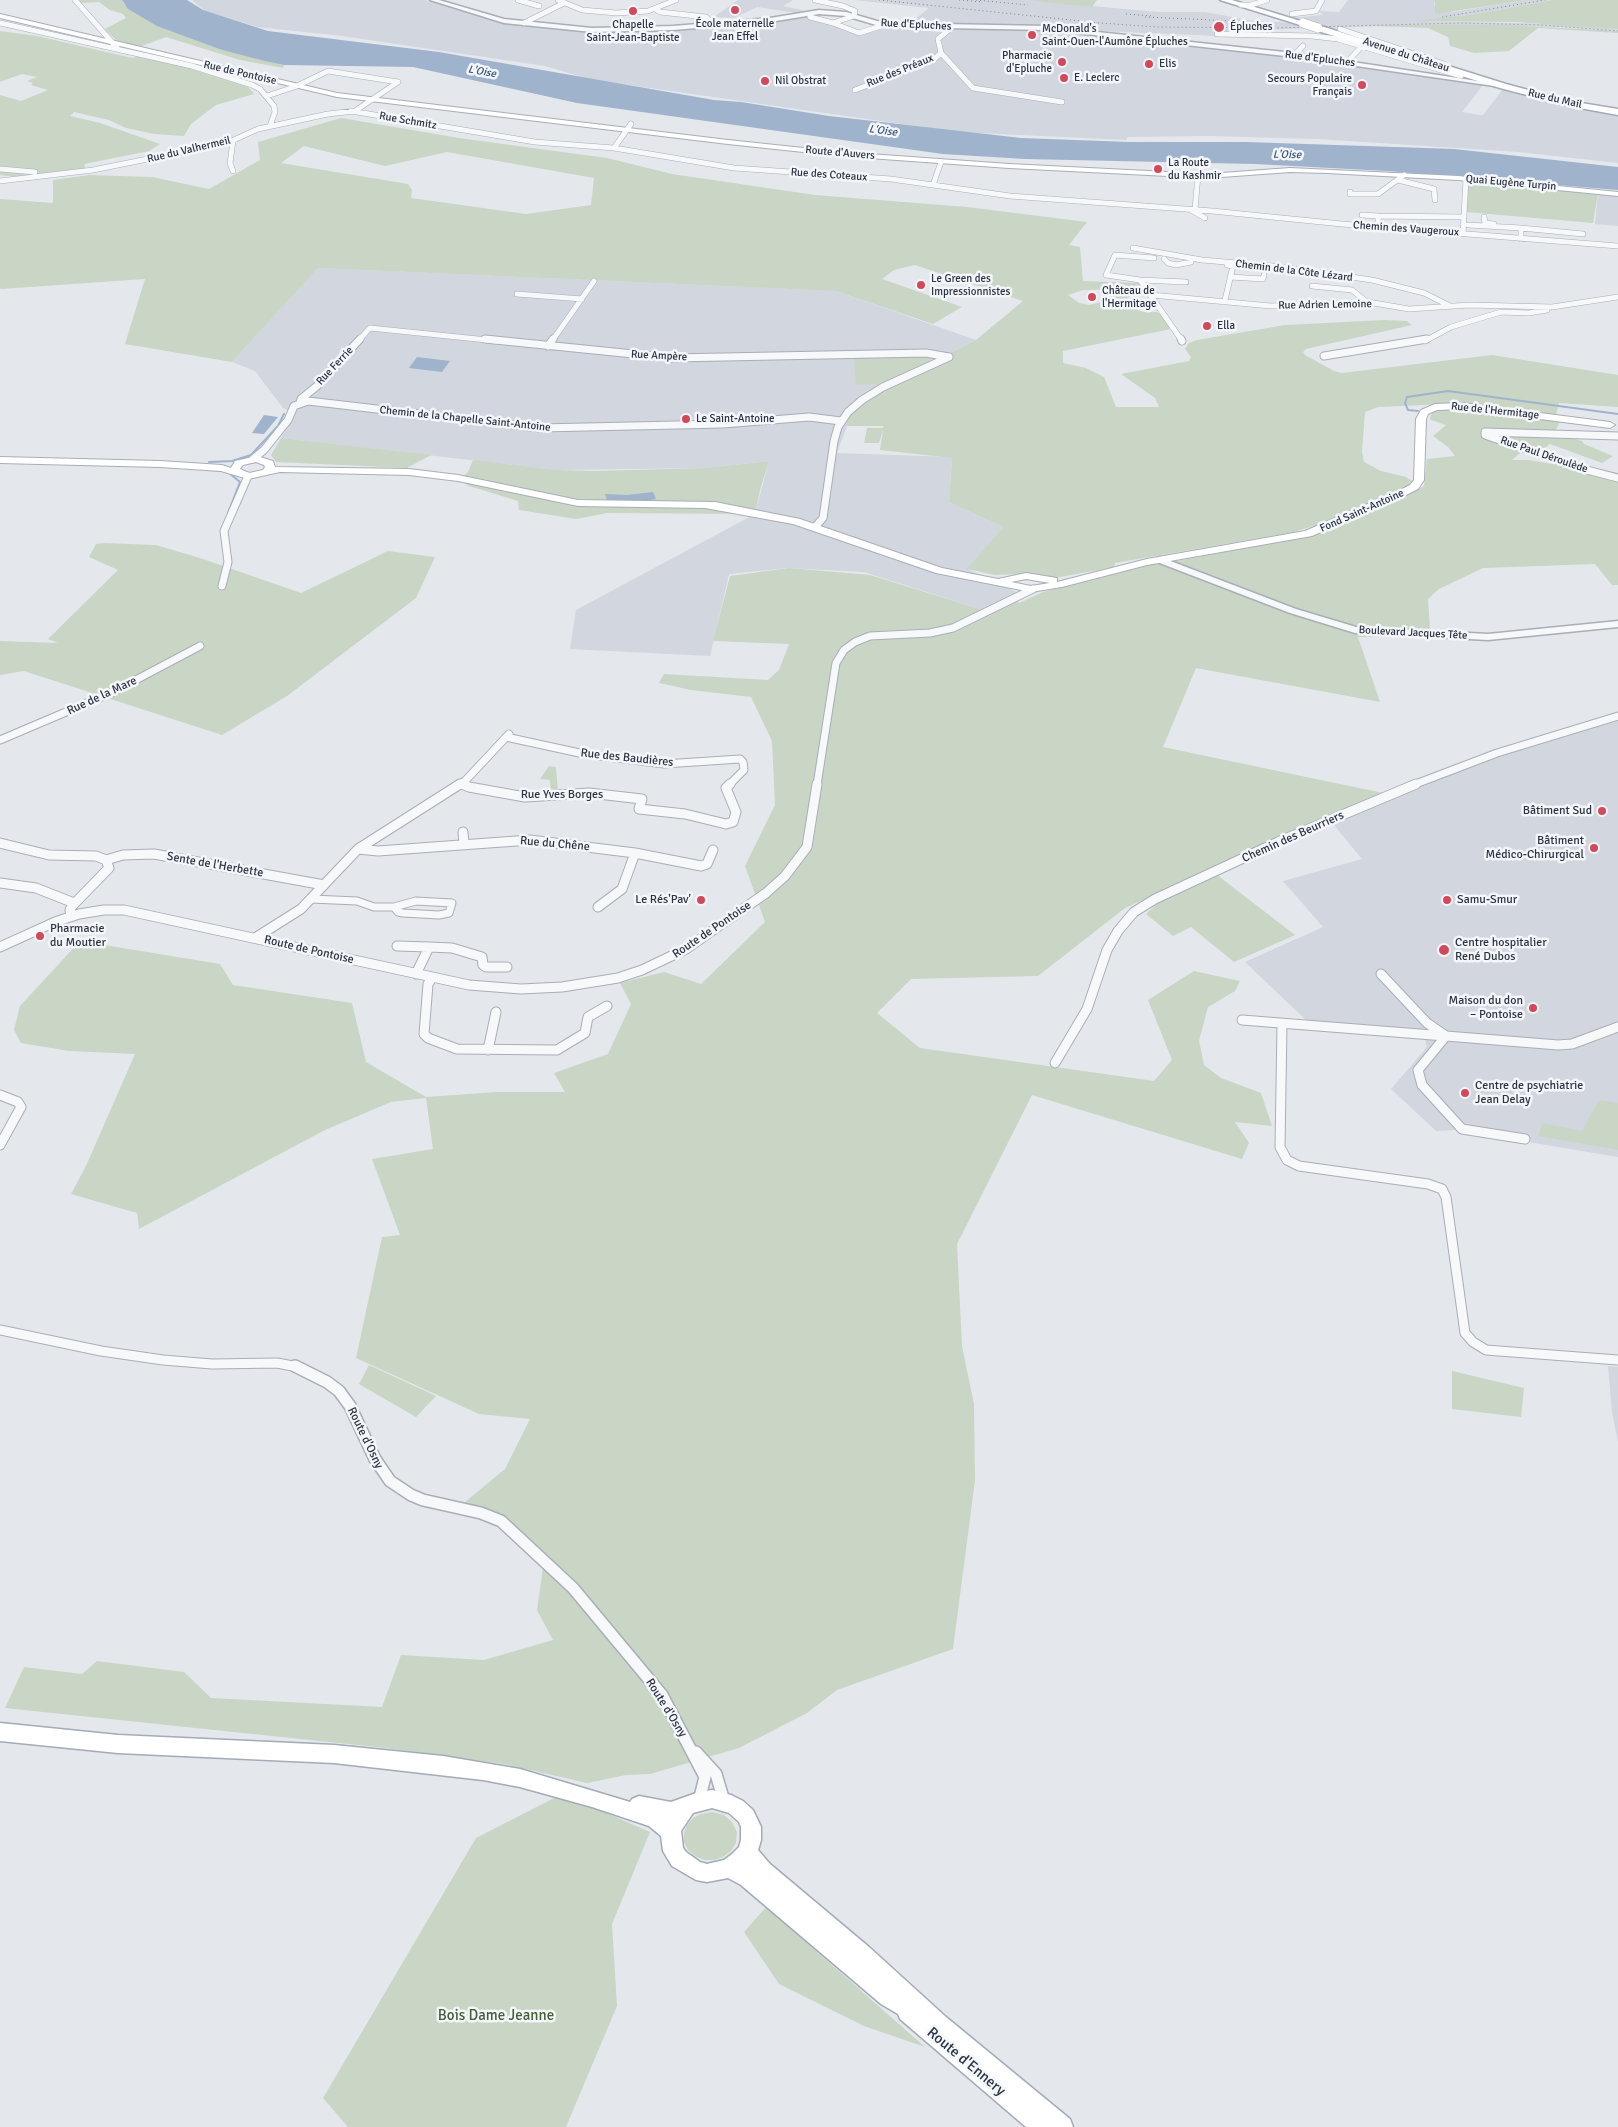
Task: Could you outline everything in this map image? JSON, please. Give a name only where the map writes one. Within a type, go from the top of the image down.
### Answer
[{"type":"main road","points":[[1224,0],[1241,6],[1251,7]]},
{"type":"main road","name":"Avenue du Château","points":[[1251,7],[1468,78],[1494,84]]},
{"type":"main road","name":"Rue de Pontoise","points":[[0,16],[116,46],[337,95],[484,112]]},
{"type":"main road","name":"Rue du Mail","points":[[1494,84],[1569,103],[1618,112]]},
{"type":"main road","name":"Route d'Auvers","points":[[484,112],[630,127],[770,147],[941,162],[1198,175]]},
{"type":"main road","name":"Quai Eugène Turpin","points":[[1198,175],[1234,175],[1300,170],[1401,177],[1466,179],[1618,194]]},
{"type":"main road","name":"Rue de l'Hermitage","points":[[1420,434],[1421,419],[1424,412],[1435,407],[1450,405],[1614,426]]},
{"type":"main road","name":"Fond Saint-Antoine","points":[[1160,560],[1295,537],[1314,532],[1414,487],[1420,478],[1420,434]]},
{"type":"main road","points":[[0,460],[160,464],[228,464],[260,461],[343,470],[439,475],[578,503],[706,505],[741,508],[816,525],[940,571],[975,580],[1019,584],[1036,585],[1084,577],[1160,560]]},
{"type":"main road","points":[[243,474],[236,467],[260,461]]},
{"type":"main road","points":[[160,464],[222,468],[243,474],[258,475],[260,461]]},
{"type":"main road","points":[[0,1732],[118,1744],[334,1754],[400,1755],[463,1761],[536,1776],[652,1808],[671,1810],[692,1804],[712,1799],[724,1801],[736,1806],[746,1816],[751,1827],[751,1840],[747,1852],[739,1862],[729,1868],[707,1873],[686,1866],[673,1851],[671,1831],[674,1822],[692,1804]]},
{"type":"main road","points":[[334,1754],[443,1765],[520,1778],[638,1813],[655,1819],[671,1831]]},
{"type":"main road","points":[[747,1852],[763,1871],[862,1954],[938,2024]]},
{"type":"main road","points":[[729,1868],[748,1878],[771,1896],[889,1997],[925,2019],[938,2024]]},
{"type":"main road","name":"Route d'Ennery","points":[[889,1997],[1043,2127]]},
{"type":"main road","name":"Route d'Ennery","points":[[938,2024],[1062,2127]]},
{"type":"street","points":[[75,0],[116,46]]},
{"type":"street","name":"Rue d'Epluches","points":[[433,0],[488,18],[524,24],[608,31],[770,20],[819,12],[854,16],[892,25],[1046,28],[1051,32],[1060,30],[1294,55],[1468,78]]},
{"type":"street","points":[[518,0],[539,6]]},
{"type":"street","points":[[558,0],[582,10],[603,13],[657,11],[706,17],[713,24]]},
{"type":"street","points":[[657,11],[676,0]]},
{"type":"street","points":[[815,0],[855,11],[854,16],[833,23]]},
{"type":"street","points":[[1251,7],[1267,0]]},
{"type":"street","points":[[1292,14],[1316,11],[1322,0]]},
{"type":"street","points":[[524,24],[564,3]]},
{"type":"street","points":[[810,17],[859,33],[884,24]]},
{"type":"street","points":[[0,24],[116,46],[192,66],[252,85],[267,96],[274,106],[275,112],[270,126]]},
{"type":"street","points":[[866,34],[892,25]]},
{"type":"street","name":"Rue des Préaux","points":[[855,90],[929,62],[941,53],[938,39],[952,27]]},
{"type":"street","points":[[1217,34],[1324,37],[1362,46],[1468,78],[1470,73],[1340,29]]},
{"type":"street","points":[[1294,55],[1302,46]]},
{"type":"street","points":[[1346,62],[1362,46]]},
{"type":"street","points":[[941,53],[973,88],[1062,102]]},
{"type":"street","name":"Rue du Valhermeil","points":[[0,181],[31,176],[90,171],[233,141],[252,130],[334,113],[351,112],[398,82],[330,71],[297,86]]},
{"type":"street","points":[[267,96],[297,86]]},
{"type":"street","name":"Rue Schmitz","points":[[351,112],[465,131]]},
{"type":"street","points":[[614,148],[630,127]]},
{"type":"street","name":"Rue des Coteaux","points":[[465,131],[542,143],[614,148],[734,168],[841,175],[1010,196],[1193,209]]},
{"type":"street","points":[[233,141],[230,163],[233,171]]},
{"type":"street","points":[[933,185],[941,162]]},
{"type":"street","name":"Rue du Valhermeil","points":[[0,169],[36,172],[90,171]]},
{"type":"street","points":[[1198,175],[1193,209],[1205,218]]},
{"type":"street","points":[[1350,192],[1350,194],[1378,194],[1401,177]]},
{"type":"street","name":"Quai Eugène Turpin","points":[[1401,177],[1434,190],[1435,200]]},
{"type":"street","points":[[1463,234],[1466,179]]},
{"type":"street","name":"Chemin des Vaugeroux","points":[[1193,209],[1378,227],[1618,246]]},
{"type":"street","points":[[1362,215],[1463,217]]},
{"type":"street","points":[[1378,216],[1378,227]]},
{"type":"street","points":[[1484,217],[1485,223],[1504,227]]},
{"type":"street","points":[[1468,226],[1521,228],[1583,234]]},
{"type":"street","points":[[1521,228],[1521,239]]},
{"type":"street","name":"Chemin de la Côte Lézard","points":[[1133,248],[1202,260],[1273,266],[1372,280],[1424,293],[1450,306]]},
{"type":"street","points":[[1186,282],[1140,280],[1106,275],[1114,255],[1233,266],[1225,300]]},
{"type":"street","points":[[1164,259],[1174,265],[1191,262]]},
{"type":"street","points":[[1169,281],[1174,265]]},
{"type":"street","points":[[1230,277],[1263,280],[1264,275]]},
{"type":"street","points":[[548,346],[594,280]]},
{"type":"street","points":[[1140,280],[1182,341]]},
{"type":"street","points":[[1312,286],[1352,290],[1368,302]]},
{"type":"street","points":[[517,294],[582,298]]},
{"type":"street","name":"Rue Adrien Lemoine","points":[[1151,295],[1290,307],[1368,302],[1410,308],[1562,306],[1618,297]]},
{"type":"street","points":[[1497,306],[1501,312]]},
{"type":"street","points":[[1324,356],[1424,340],[1451,327],[1501,312],[1530,314],[1562,306]]},
{"type":"street","name":"Rue Ampère","points":[[370,328],[673,358],[926,353],[949,357],[883,387],[853,407],[841,421]]},
{"type":"street","name":"Rue Ferrie","points":[[300,403],[301,399],[317,386],[370,328]]},
{"type":"street","name":"Chemin de la Chapelle Saint-Antoine","points":[[300,403],[314,402],[540,428],[716,424],[802,417],[841,421]]},
{"type":"street","points":[[260,461],[288,420],[293,406],[300,403]]},
{"type":"street","points":[[816,525],[823,518],[834,441],[841,421]]},
{"type":"street","name":"Rue Paul Déroulède","points":[[1618,436],[1485,432],[1485,435],[1583,469],[1618,478]]},
{"type":"street","points":[[222,586],[228,562],[224,531],[243,474]]},
{"type":"street","name":"Boulevard Jacques Tête","points":[[1160,560],[1293,611],[1355,630],[1488,637],[1618,624]]},
{"type":"street","points":[[1016,599],[1020,594],[1019,584]]},
{"type":"street","name":"Route de Pontoise","points":[[0,947],[71,916],[96,910],[124,910],[432,978],[497,988],[562,987],[618,978],[653,966],[686,949],[766,892],[785,876],[807,848],[836,663],[844,650],[855,642],[870,636],[930,633],[953,628],[1016,599],[1036,585]]},
{"type":"street","name":"Rue de la Mare","points":[[0,740],[98,699],[200,646]]},
{"type":"street","name":"Chemin des Beurriers","points":[[1055,1063],[1087,1009],[1107,950],[1118,931],[1134,912],[1155,899],[1278,842],[1426,780],[1497,753],[1618,716]]},
{"type":"street","name":"Rue des Baudières","points":[[462,784],[508,736],[584,754],[664,764],[741,760],[744,770],[729,784],[726,790]]},
{"type":"street","points":[[254,938],[287,919],[311,899],[358,849],[462,784]]},
{"type":"street","name":"Rue Yves Borges","points":[[462,784],[469,787],[525,797],[589,793],[642,799],[639,809],[672,812],[728,824],[734,821],[736,812],[726,790]]},
{"type":"street","points":[[464,832],[464,844]]},
{"type":"street","name":"Rue du Chêne","points":[[358,849],[378,851],[530,840],[635,853],[701,866],[707,864],[713,850]]},
{"type":"street","points":[[0,843],[49,855],[96,856],[106,860],[109,864],[108,869],[74,903],[70,910],[71,916]]},
{"type":"street","points":[[598,907],[622,889],[635,853]]},
{"type":"street","name":"Sente de l'Herbette","points":[[106,860],[123,854],[154,854],[324,885]]},
{"type":"street","points":[[0,883],[36,888],[74,903]]},
{"type":"street","points":[[311,899],[357,901],[374,907],[394,907],[416,901],[452,903],[450,912],[444,915],[403,913],[398,912],[394,907]]},
{"type":"street","points":[[397,946],[452,948],[482,957],[483,965],[486,967],[507,967]]},
{"type":"street","points":[[416,974],[429,947]]},
{"type":"street","points":[[1381,974],[1427,1023],[1446,1036]]},
{"type":"street","points":[[432,978],[428,984],[424,1034],[428,1038],[457,1049],[557,1050],[585,1033],[588,1017],[607,1006]]},
{"type":"street","points":[[488,1050],[496,1012]]},
{"type":"street","points":[[1242,1020],[1558,1045],[1572,1044],[1618,1027]]},
{"type":"street","points":[[1282,1024],[1280,1147],[1287,1160],[1299,1166],[1428,1184],[1442,1189],[1446,1197],[1464,1333],[1473,1342],[1486,1350],[1618,1360]]},
{"type":"street","points":[[1446,1036],[1418,1070],[1422,1084],[1462,1129],[1525,1139]]},
{"type":"street","points":[[0,1095],[18,1102],[21,1107],[0,1144]]},
{"type":"street","name":"Route d'Osny","points":[[0,1330],[64,1344],[163,1360],[212,1364],[277,1363],[294,1365],[327,1382],[339,1391],[350,1406],[375,1459],[390,1481],[423,1500],[481,1513],[501,1520],[573,1588],[631,1655],[662,1695],[706,1777],[692,1804]]},
{"type":"street","name":"Route d'Osny","points":[[689,1745],[716,1774],[724,1801]]},
{"type":"shaded area","points":[[192,0],[424,0],[496,20],[587,30],[631,32],[677,29],[802,15],[860,35],[882,26],[906,26],[929,8],[854,0],[1026,0],[1158,12],[1205,12],[1254,21],[1297,23],[1312,28],[1262,30],[1263,32],[1216,30],[1218,36],[1098,31],[1043,22],[1037,27],[1051,32],[1063,30],[1195,45],[1387,70],[1483,85],[1462,112],[1480,115],[1483,115],[1503,89],[1566,106],[1618,114],[1618,163],[1519,152],[1318,139],[1210,136],[1128,137],[1126,140],[958,132],[589,79],[545,66],[342,36],[258,27],[205,11]]},
{"type":"shaded area","points":[[738,0],[793,0],[783,6],[806,11],[796,13],[757,7],[734,18],[714,17]]},
{"type":"shaded area","points":[[1348,0],[1435,0],[1434,5],[1453,12],[1526,0],[1552,0],[1476,14],[1422,21],[1561,24],[1618,29],[1618,31],[1560,27],[1412,25],[1325,28],[1291,18],[1323,15],[1319,11],[1339,12]]},
{"type":"shaded area","points":[[1598,193],[1618,195],[1618,226],[1595,224]]},
{"type":"shaded area","points":[[318,268],[836,291],[976,340],[883,387],[846,417],[847,426],[837,453],[952,457],[949,502],[1003,527],[968,569],[1016,592],[983,610],[864,572],[788,568],[729,574],[710,656],[570,649],[576,610],[755,514],[769,461],[706,468],[556,470],[281,438],[294,413],[283,408],[255,371],[232,362]]},
{"type":"shaded area","name":"Centre hospitalier René Dubos","points":[[1618,719],[1618,1157],[1457,1130],[1436,1131],[1391,1089],[1427,1047],[1423,1032],[1307,1021],[1245,962],[1323,927],[1283,881],[1362,859],[1333,824],[1429,781],[1487,759]]},
{"type":"shaded area","points":[[1608,1366],[1618,1367],[1618,1442],[1612,1412]]},
{"type":"green space","points":[[76,0],[122,0],[124,4],[204,43],[222,50],[284,65],[283,68],[240,60],[166,37],[139,47],[117,41],[105,29],[126,18],[123,14],[110,10],[99,2],[80,3]]},
{"type":"green space","points":[[1026,0],[1097,0],[1092,7]]},
{"type":"green space","points":[[1435,0],[1526,0],[1435,14]]},
{"type":"green space","points":[[1552,0],[1618,0],[1618,29],[1515,22],[1416,21],[1476,14]]},
{"type":"green space","points":[[1502,25],[1618,31],[1618,33],[1538,28],[1509,51],[1474,53],[1450,46],[1448,37],[1428,28],[1375,26]]},
{"type":"green space","points":[[0,31],[37,36],[132,58],[139,56],[190,68],[247,85],[254,94],[216,105],[191,124],[184,136],[154,134],[126,128],[109,120],[74,112],[70,116],[100,123],[160,144],[149,151],[84,164],[86,170],[16,177],[0,175],[0,95],[21,101],[48,90],[31,85],[33,83],[27,81],[37,77],[22,74],[0,82]]},
{"type":"green space","points":[[341,118],[459,138],[607,158],[672,174],[815,195],[967,207],[1087,222],[1069,245],[1080,247],[1083,281],[1139,283],[1144,291],[1119,289],[1083,290],[1068,295],[1079,303],[1089,305],[1106,301],[1109,292],[1132,294],[1127,299],[1131,307],[1143,312],[1157,312],[1176,328],[1063,351],[1063,363],[1086,368],[1104,377],[1116,407],[1159,407],[1155,398],[1121,374],[1189,361],[1191,357],[1185,349],[1189,343],[1197,340],[1285,325],[1385,320],[1407,321],[1412,325],[1306,349],[1303,352],[1305,355],[1334,371],[1342,373],[1492,355],[1618,375],[1618,407],[1559,403],[1556,415],[1445,404],[1378,407],[1365,412],[1362,452],[1364,462],[1381,471],[1406,477],[1414,482],[1404,488],[1320,524],[1294,532],[1115,563],[1114,567],[1055,578],[1020,574],[995,575],[967,569],[1003,527],[949,502],[952,458],[880,450],[883,430],[879,443],[864,443],[867,428],[883,428],[884,426],[847,426],[846,417],[883,387],[877,384],[856,385],[854,356],[925,356],[930,358],[928,364],[976,340],[1023,301],[915,265],[894,270],[882,279],[962,307],[933,324],[836,291],[318,268],[232,362],[125,344],[145,279],[0,288],[0,199],[53,203],[53,180],[89,175],[152,177],[209,189],[260,160],[258,142]],"holes":[[[304,146],[385,166],[447,152],[594,178],[591,205],[526,214],[411,198],[412,190],[408,184],[281,163]]]},
{"type":"green space","points":[[1468,182],[1598,193],[1593,223],[1466,212]]},
{"type":"green space","points":[[1438,408],[1484,411],[1560,422],[1554,433],[1582,441],[1584,444],[1613,456],[1602,463],[1550,444],[1539,452],[1526,448],[1512,460],[1528,460],[1559,465],[1618,480],[1618,585],[1612,585],[1595,564],[1483,568],[1439,589],[1428,599],[1430,630],[1437,637],[1358,637],[1380,702],[1196,668],[1163,747],[1383,793],[1265,842],[1262,847],[1125,908],[1038,976],[911,979],[877,1013],[920,1048],[1154,1081],[1172,1060],[1148,1000],[1194,971],[1240,981],[1235,991],[1208,1007],[1199,1041],[1204,1065],[1221,1078],[1261,1093],[1272,1126],[1235,1122],[1249,1143],[1242,1159],[1032,1095],[957,1244],[962,1346],[974,1404],[975,1480],[953,1649],[837,1690],[807,1713],[739,1748],[650,1774],[626,1775],[587,1783],[504,1764],[386,1748],[5,1708],[24,1667],[82,1674],[97,1661],[184,1672],[211,1698],[382,1707],[401,1655],[484,1660],[553,1640],[537,1610],[544,1561],[501,1521],[458,1508],[505,1469],[530,1419],[479,1414],[356,1358],[382,1237],[400,1235],[372,1159],[433,1149],[426,1098],[391,1102],[325,1130],[139,1229],[137,1213],[71,1194],[86,1166],[135,1054],[69,1051],[21,1043],[14,1030],[20,1006],[80,941],[220,964],[233,985],[352,1003],[366,1062],[426,1097],[496,1092],[565,1092],[554,1073],[608,1054],[631,1004],[620,983],[664,972],[701,984],[765,922],[745,866],[775,805],[772,741],[751,697],[691,690],[659,683],[664,674],[768,680],[779,670],[789,644],[713,641],[730,576],[789,568],[870,575],[983,610],[1016,592],[1015,597],[1019,603],[1043,592],[1147,565],[1161,562],[1186,567],[1172,562],[1319,534],[1404,497],[1424,486],[1427,459],[1455,456],[1448,447],[1433,436],[1446,425],[1430,418],[1433,410]]},
{"type":"green space","points":[[281,438],[431,455],[407,468],[276,462],[271,455]]},
{"type":"green space","points":[[473,460],[556,470],[596,471],[706,468],[769,461],[755,514],[607,513],[576,519],[519,510],[518,501],[469,486],[459,480],[468,472]]},
{"type":"green space","points":[[96,544],[156,545],[301,593],[388,551],[435,557],[416,598],[287,696],[222,735],[24,671],[0,675],[0,641],[58,643],[48,639],[118,570],[89,557]]},
{"type":"green space","points":[[549,766],[556,767],[558,792],[551,793],[550,780],[540,779]]},
{"type":"green space","points":[[1217,875],[1295,935],[1234,962],[1191,927],[1173,936],[1146,914],[1159,902]]},
{"type":"green space","points":[[1599,1100],[1618,1103],[1618,1150],[1538,1136],[1542,1123],[1582,1131]]},
{"type":"green space","points":[[369,1365],[436,1396],[416,1417],[359,1384]]},
{"type":"green space","points":[[1452,1371],[1524,1388],[1521,1417],[1452,1409]]},
{"type":"green space","name":"Bois Dame Jeanne","points":[[562,1794],[650,1832],[612,1924],[617,2006],[566,2127],[348,2127],[323,2098],[476,1838]]},
{"type":"green space","points":[[713,1812],[724,1815],[732,1822],[737,1832],[736,1843],[731,1851],[723,1857],[714,1860],[704,1860],[688,1850],[684,1842],[684,1833],[687,1825],[693,1818],[701,1814]]},
{"type":"green space","points":[[766,1907],[925,2047],[864,2026],[779,1984],[744,1932]]},
{"type":"water","name":"L'Oise","points":[[122,0],[187,0],[203,10],[268,31],[439,52],[714,100],[741,102],[829,116],[1021,138],[1129,142],[1247,142],[1454,149],[1618,167],[1618,190],[1387,171],[1255,164],[1025,159],[943,154],[577,103],[413,67],[284,65],[222,50],[157,26],[128,9]]},
{"type":"water","points":[[417,357],[450,361],[442,372],[409,368]]},
{"type":"water","points":[[264,415],[278,417],[264,434],[252,433]]},
{"type":"water","points":[[653,492],[656,499],[647,501],[607,500],[605,494],[627,495]]},
{"type":"waterway","points":[[1418,411],[1408,410],[1405,403],[1407,397],[1448,391],[1618,414]]},
{"type":"waterway","points":[[209,462],[232,461],[251,455],[278,426],[284,414]]},
{"type":"waterway","points":[[209,470],[224,471]]},
{"type":"waterway","points":[[228,513],[240,482],[229,473]]},
{"type":"railway","points":[[879,0],[1100,23],[1157,27],[1274,28],[1460,23],[1541,25],[1618,31]]},
{"type":"railway","points":[[959,0],[983,2]]},
{"type":"railway","points":[[976,0],[1028,5]]},
{"type":"railway","points":[[1442,17],[1545,0]]},
{"type":"railway","points":[[1126,14],[1153,16]]},
{"type":"railway","points":[[1145,17],[1234,21]]},
{"type":"place","name":"École maternelle Jean Effel","points":[[735,10]]},
{"type":"place","name":"Chapelle Saint-Jean-Baptiste","points":[[633,11]]},
{"type":"place","name":"Épluches","points":[[1219,27]]},
{"type":"place","name":"McDonald's Saint-Ouen-l'Aumône Épluches","points":[[1032,35]]},
{"type":"place","name":"Pharmacie d'Epluche","points":[[1062,62]]},
{"type":"place","name":"Elis","points":[[1149,64]]},
{"type":"place","name":"E. Leclerc","points":[[1064,78]]},
{"type":"place","name":"Nil Obstrat","points":[[765,81]]},
{"type":"place","name":"Secours Populaire Français","points":[[1362,85]]},
{"type":"place","name":"La Route du Kashmir","points":[[1158,169]]},
{"type":"place","name":"Le Green des Impressionnistes","points":[[921,285]]},
{"type":"place","name":"Château de l'Hermitage","points":[[1092,297]]},
{"type":"place","name":"Ella","points":[[1207,326]]},
{"type":"place","name":"Le Saint-Antoine","points":[[686,419]]},
{"type":"place","name":"Bâtiment Sud","points":[[1602,811]]},
{"type":"place","name":"Bâtiment Médico-Chirurgical","points":[[1594,848]]},
{"type":"place","name":"Le Rés'Pav'","points":[[701,900]]},
{"type":"place","name":"Samu-Smur","points":[[1447,900]]},
{"type":"place","name":"Pharmacie du Moutier","points":[[40,936]]},
{"type":"place","name":"Centre hospitalier René Dubos","points":[[1444,950]]},
{"type":"place","name":"Maison du don – Pontoise","points":[[1533,1008]]},
{"type":"place","name":"Centre de psychiatrie Jean Delay","points":[[1465,1093]]}]
